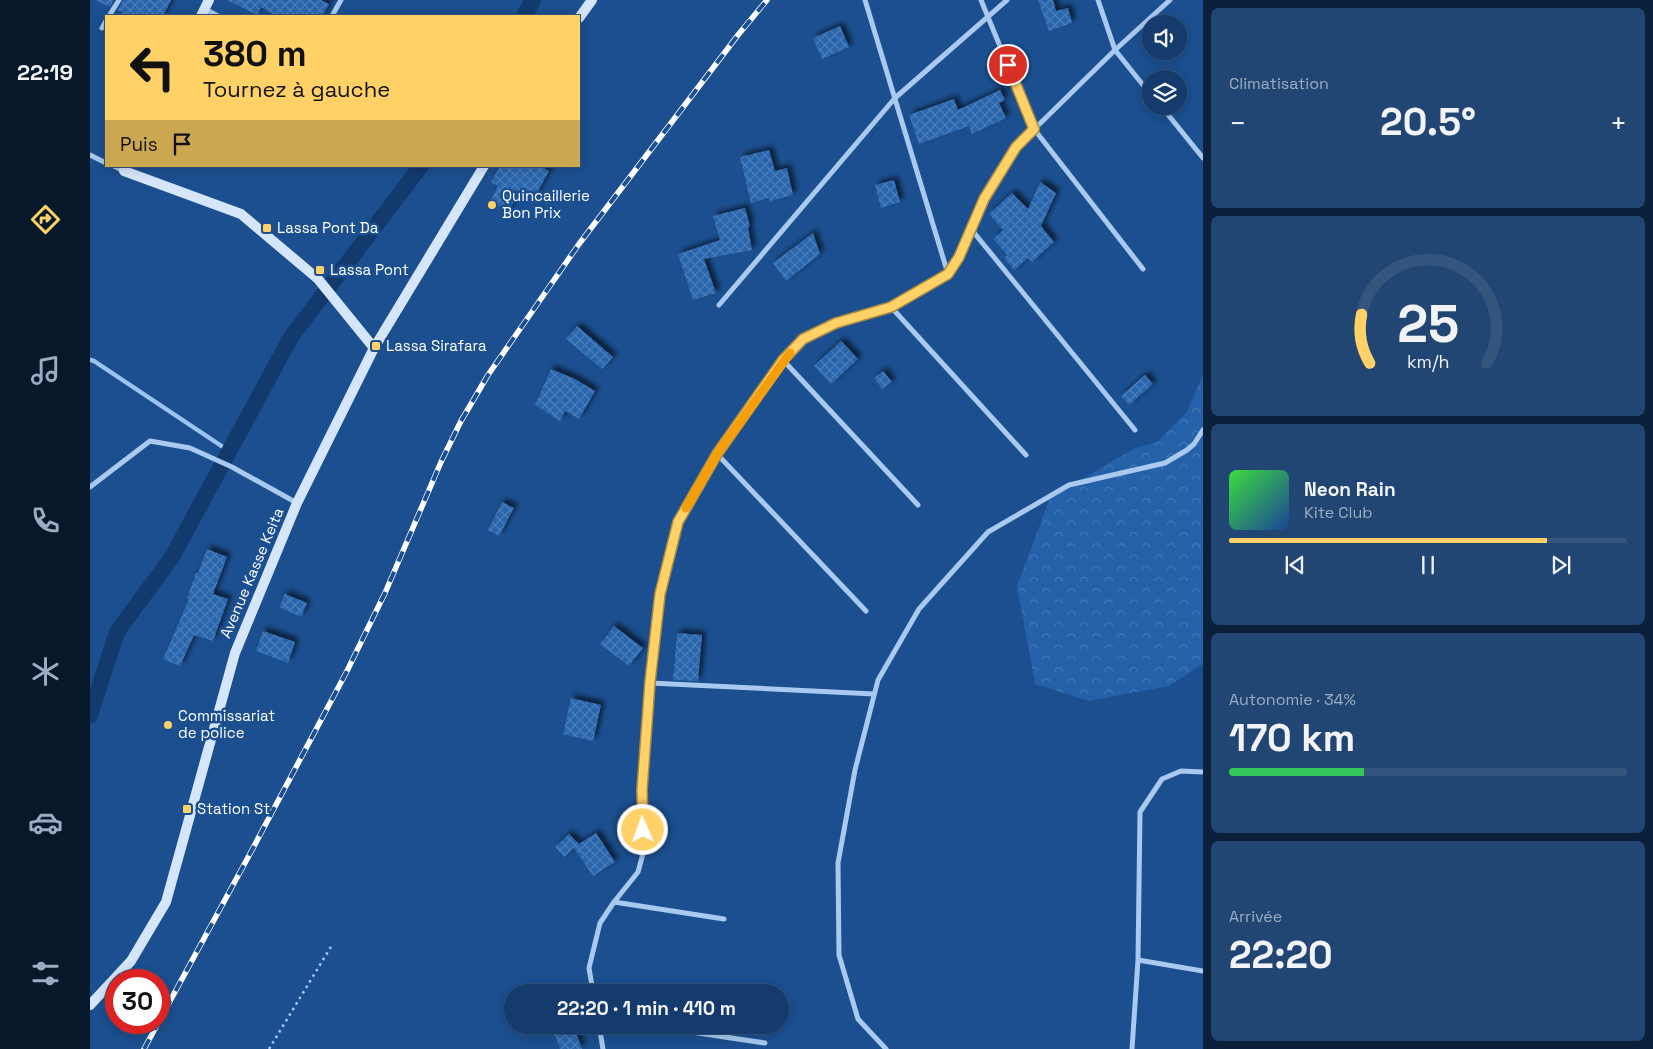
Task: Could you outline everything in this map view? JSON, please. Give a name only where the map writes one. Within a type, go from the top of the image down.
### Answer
[{"type":"main road","points":[[580,17],[592,0]]},
{"type":"main road","name":"Avenue Kasse Keita","points":[[90,1005],[131,961],[166,902],[235,653],[298,503],[374,348],[483,167]]},
{"type":"main road","points":[[125,169],[241,214],[318,279],[374,348]]},
{"type":"street","points":[[110,15],[119,0]]},
{"type":"street","points":[[333,15],[341,0]]},
{"type":"street","points":[[865,0],[948,274]]},
{"type":"street","points":[[980,0],[1034,129],[1144,269]]},
{"type":"street","points":[[719,305],[895,98],[1007,0]]},
{"type":"street","points":[[1098,0],[1115,50],[1142,83]]},
{"type":"street","points":[[592,984],[589,968],[600,922],[638,872],[644,850],[642,790],[650,682],[660,594],[678,522],[717,454],[783,360],[803,339],[836,323],[891,307],[948,274],[959,257],[984,199],[1016,147],[1115,50],[1170,0]]},
{"type":"street","points":[[205,9],[216,15]]},
{"type":"street","points":[[102,28],[105,23]]},
{"type":"street","points":[[1168,115],[1203,158]]},
{"type":"street","points":[[90,155],[105,162]]},
{"type":"street","points":[[971,229],[1135,430]]},
{"type":"street","points":[[891,307],[1026,455]]},
{"type":"street","points":[[783,360],[918,505]]},
{"type":"street","points":[[886,1049],[858,1019],[839,954],[838,863],[855,770],[878,680],[919,609],[988,532],[1069,485],[1166,463],[1194,444],[1203,430]]},
{"type":"street","points":[[90,486],[150,441],[190,448],[232,467],[298,503]]},
{"type":"street","points":[[717,454],[866,611]]},
{"type":"street","points":[[650,682],[874,694]]},
{"type":"street","points":[[1132,1049],[1138,960],[1140,812],[1162,779],[1181,771],[1203,772]]},
{"type":"street","points":[[614,902],[724,919]]},
{"type":"street","points":[[1138,960],[1203,971]]},
{"type":"street","points":[[600,1034],[603,1049]]},
{"type":"street","points":[[704,1034],[764,1043]]},
{"type":"path","points":[[269,1049],[332,945]]},
{"type":"green space","points":[[1203,374],[1203,664],[1169,686],[1089,701],[1035,684],[1017,586],[1050,498],[1135,448],[1157,442],[1187,412]]},
{"type":"building","points":[[95,0],[114,0],[110,7]]},
{"type":"building","points":[[123,0],[171,0],[164,15],[122,15],[123,12],[118,10]]},
{"type":"building","points":[[227,0],[321,0],[329,4],[323,15],[274,15],[261,7],[257,15]]},
{"type":"building","points":[[1038,0],[1053,0],[1056,11],[1068,8],[1072,23],[1049,31]]},
{"type":"building","points":[[840,26],[849,47],[822,59],[813,38]]},
{"type":"building","points":[[1000,90],[1005,100],[999,103],[1006,118],[972,134],[969,126],[919,144],[909,115],[954,99],[958,110]]},
{"type":"building","points":[[769,150],[775,171],[787,168],[793,195],[770,201],[769,198],[751,203],[740,157]]},
{"type":"building","points":[[499,167],[543,167],[549,171],[531,204],[516,196],[509,212],[490,202],[498,186],[491,182]]},
{"type":"building","points":[[894,180],[900,202],[881,208],[875,185]]},
{"type":"building","points":[[1040,182],[1056,193],[1041,226],[1054,242],[1032,262],[1028,258],[1014,270],[1004,258],[1007,255],[993,239],[1003,230],[989,214],[1012,193],[1028,209]]},
{"type":"building","points":[[745,208],[750,226],[748,227],[752,250],[704,259],[716,293],[693,300],[678,254],[720,240],[713,216]]},
{"type":"building","points":[[813,233],[820,254],[786,281],[773,263]]},
{"type":"building","points":[[577,326],[613,357],[602,369],[566,339]]},
{"type":"building","points":[[841,341],[858,359],[831,384],[814,366]]},
{"type":"building","points":[[551,369],[575,379],[595,391],[579,419],[565,411],[560,421],[535,405]]},
{"type":"building","points":[[883,371],[892,382],[882,389],[874,378]]},
{"type":"building","points":[[1145,375],[1153,384],[1129,405],[1121,396]]},
{"type":"building","points":[[502,502],[514,508],[499,536],[488,530]]},
{"type":"building","points":[[207,549],[227,557],[213,594],[228,599],[213,641],[194,635],[180,666],[163,659],[189,599],[187,598],[196,573],[198,573]]},
{"type":"building","points":[[285,594],[307,603],[301,617],[279,607]]},
{"type":"building","points":[[614,626],[643,648],[629,666],[600,644]]},
{"type":"building","points":[[263,631],[295,642],[288,663],[256,651]]},
{"type":"building","points":[[677,633],[702,635],[698,681],[673,680]]},
{"type":"building","points":[[571,698],[601,705],[593,741],[563,734]]},
{"type":"building","points":[[596,833],[615,862],[593,876],[574,848],[564,857],[555,847],[569,834],[579,844]]},
{"type":"building","points":[[554,1034],[576,1034],[582,1049],[560,1049]]},
{"type":"waterway","points":[[525,15],[533,0]]},
{"type":"waterway","points":[[90,715],[117,632],[172,557],[291,337],[420,167]]},
{"type":"waterway","points":[[90,360],[229,451]]},
{"type":"railway","points":[[144,1049],[346,673],[385,593],[441,462],[461,421],[488,375],[579,244],[738,35],[767,0]]},
{"type":"slow traffic","points":[[686,508],[717,454],[783,360],[790,353]]},
{"type":"place","name":"Quincaillerie Bon Prix","points":[[492,205]]},
{"type":"place","name":"Lassa Pont Da","points":[[267,228]]},
{"type":"place","name":"Lassa Pont","points":[[320,270]]},
{"type":"place","name":"Lassa Sirafara","points":[[376,346]]},
{"type":"place","name":"Commissariat de police","points":[[168,725]]},
{"type":"place","name":"Station St","points":[[187,809]]},
{"type":"route","points":[[643,830],[642,790],[650,682],[660,594],[678,522],[717,454],[783,360],[803,339],[836,323],[891,307],[948,274],[959,257],[984,199],[1016,147],[1034,129],[1008,65]]}]
